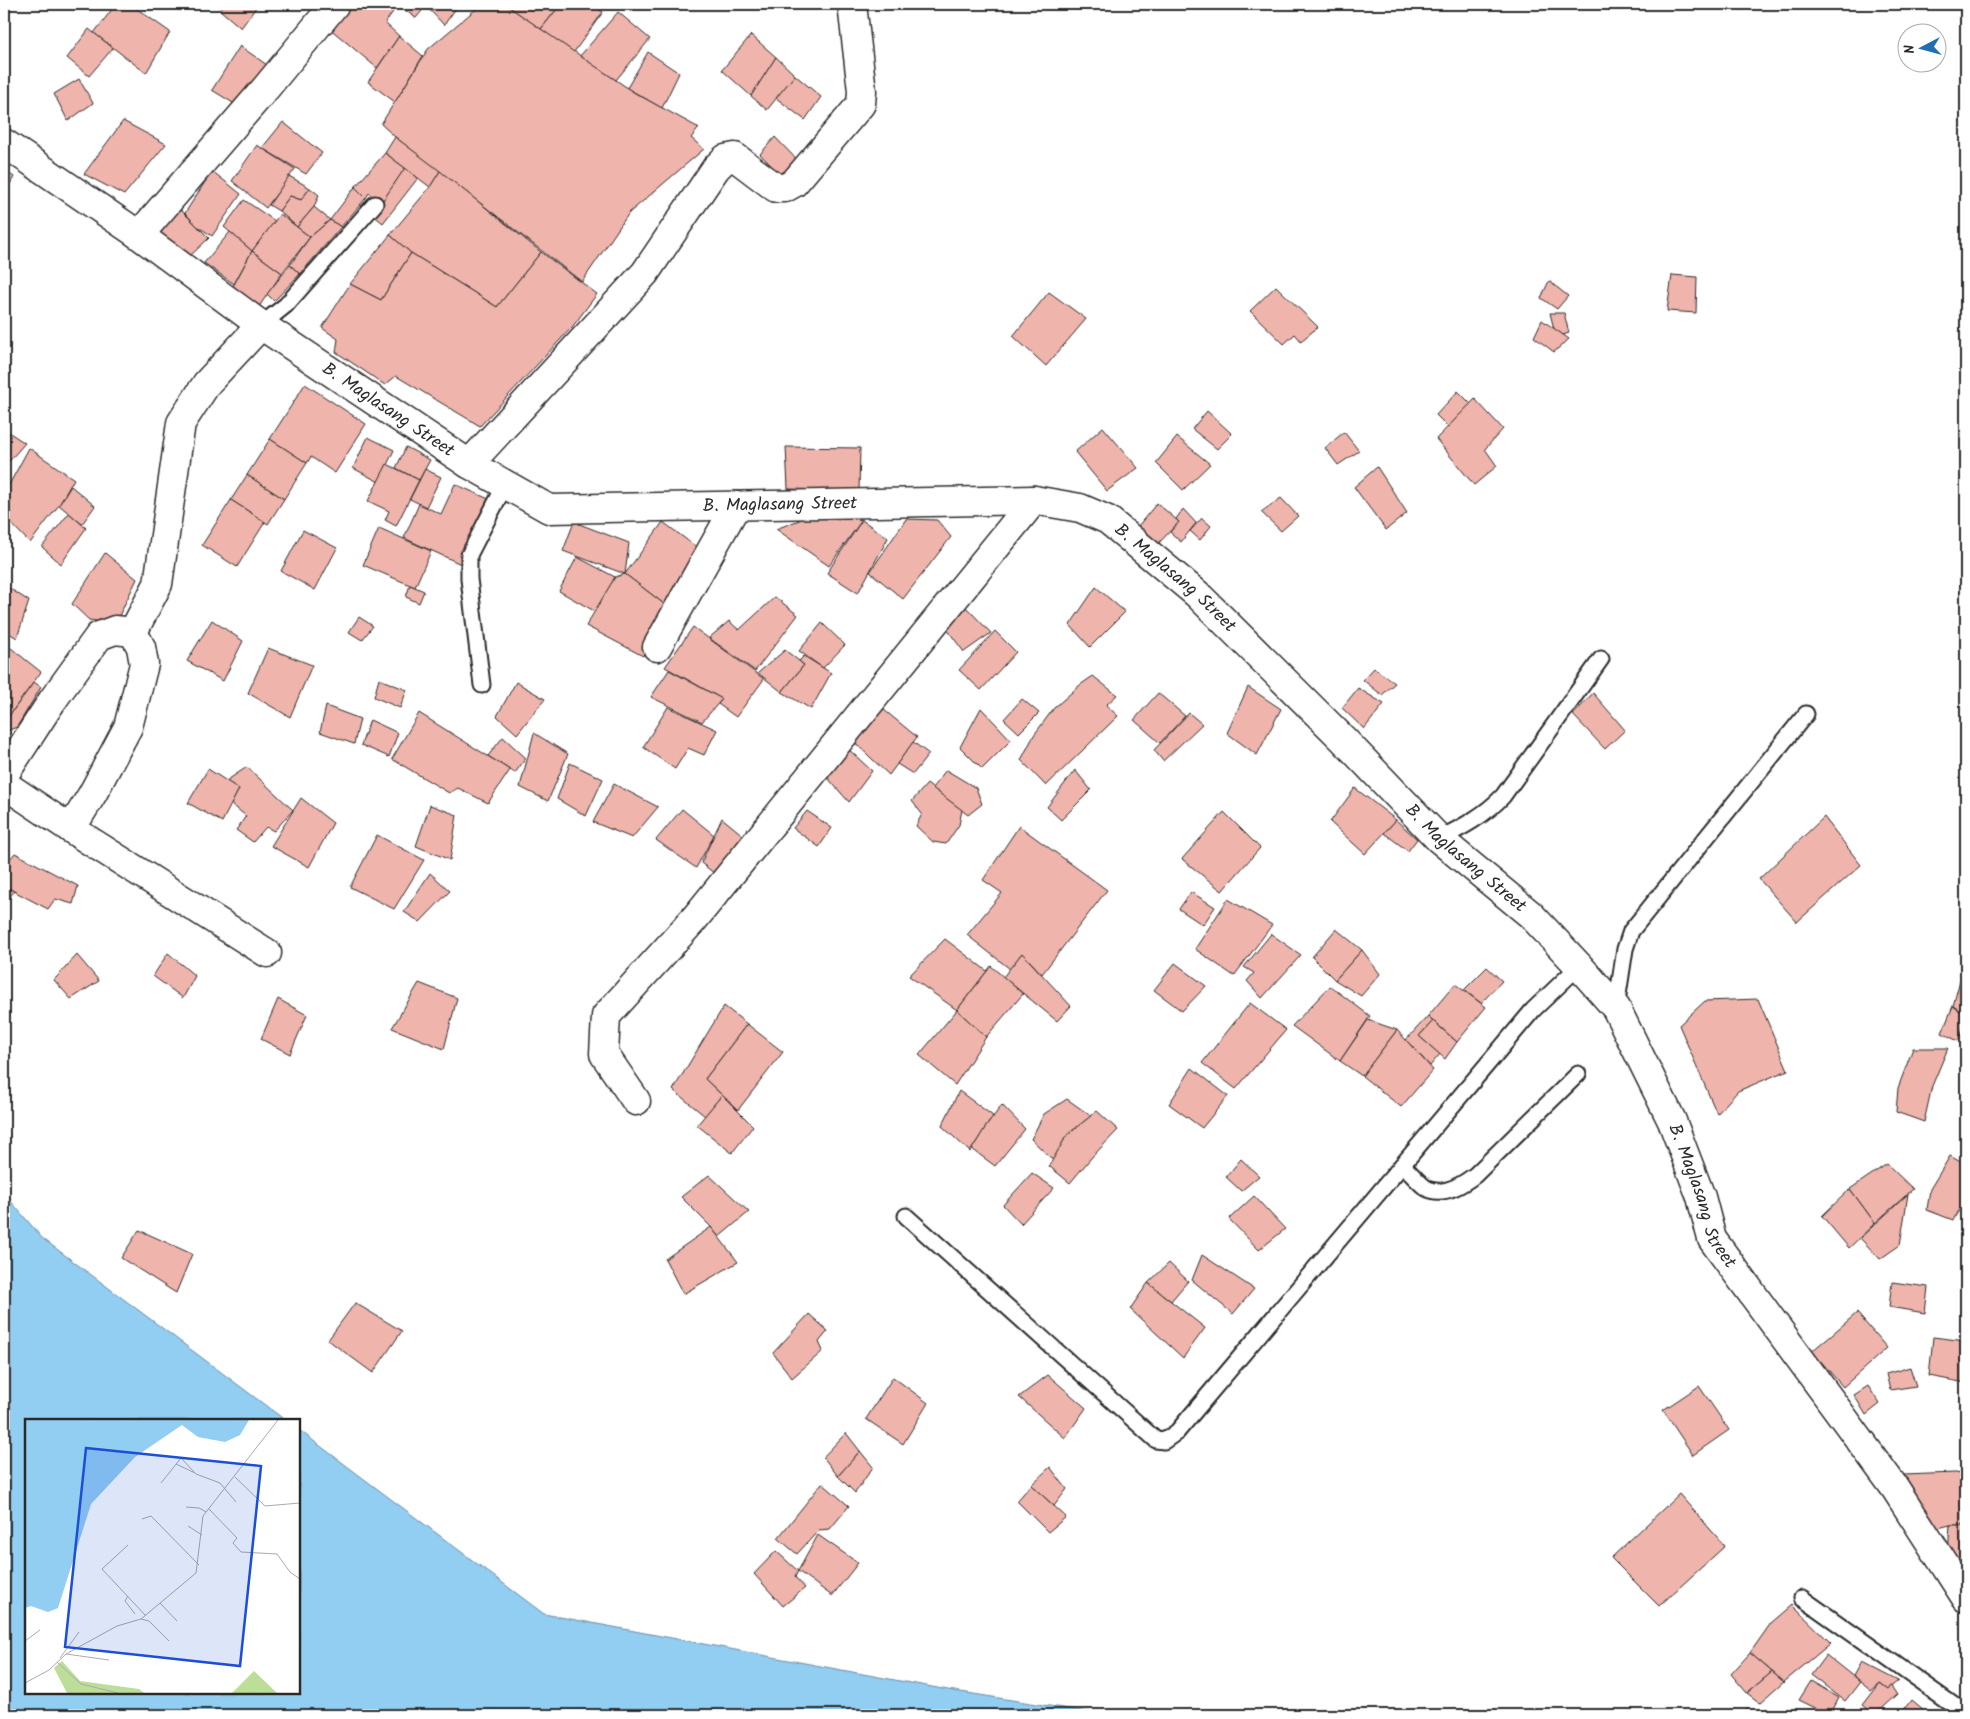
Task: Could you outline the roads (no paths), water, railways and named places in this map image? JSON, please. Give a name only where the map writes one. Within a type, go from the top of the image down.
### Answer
[{"type":"street","points":[[139,235],[335,4]]},
{"type":"street","points":[[469,464],[645,272],[716,168],[725,159],[736,157],[776,188],[785,188],[794,183],[861,104],[862,91],[852,4]]},
{"type":"street","name":"B. Maglasang Street","points":[[4,143],[139,235],[261,325],[469,464],[549,509],[1034,500],[1080,508],[1108,520],[1197,594],[1344,740],[1440,839],[1532,915],[1616,1008],[1672,1121],[1701,1197],[1712,1239],[1895,1488],[1966,1598]]},
{"type":"street","points":[[133,632],[158,584],[181,424],[207,383],[261,325]]},
{"type":"street","points":[[636,1101],[604,1054],[606,1016],[695,918],[1034,500]]},
{"type":"street","points":[[658,647],[736,506]]},
{"type":"street","points":[[4,775],[52,701],[99,636],[114,630],[133,632]]},
{"type":"street","points":[[71,829],[93,793],[128,727],[144,664],[141,647],[133,632]]},
{"type":"street","points":[[4,784],[71,829],[267,953]]},
{"type":"lane","points":[[261,325],[286,305],[375,204]]},
{"type":"lane","points":[[482,685],[468,579],[469,555],[505,485]]},
{"type":"lane","points":[[1440,839],[1479,818],[1493,808],[1600,659]]},
{"type":"lane","points":[[1616,1008],[1625,949],[1631,931],[1806,714]]},
{"type":"lane","points":[[906,1216],[1156,1440],[1164,1441],[1177,1432],[1533,1010],[1579,966]]},
{"type":"lane","points":[[1402,1165],[1426,1188],[1449,1190],[1460,1186],[1475,1175],[1578,1074]]},
{"type":"lane","points":[[1802,1598],[1966,1714]]},
{"type":"water","points":[[4,1193],[42,1238],[284,1419],[25,1419],[25,1694],[300,1694],[300,1431],[544,1614],[948,1690],[1107,1715],[4,1715]]}]
